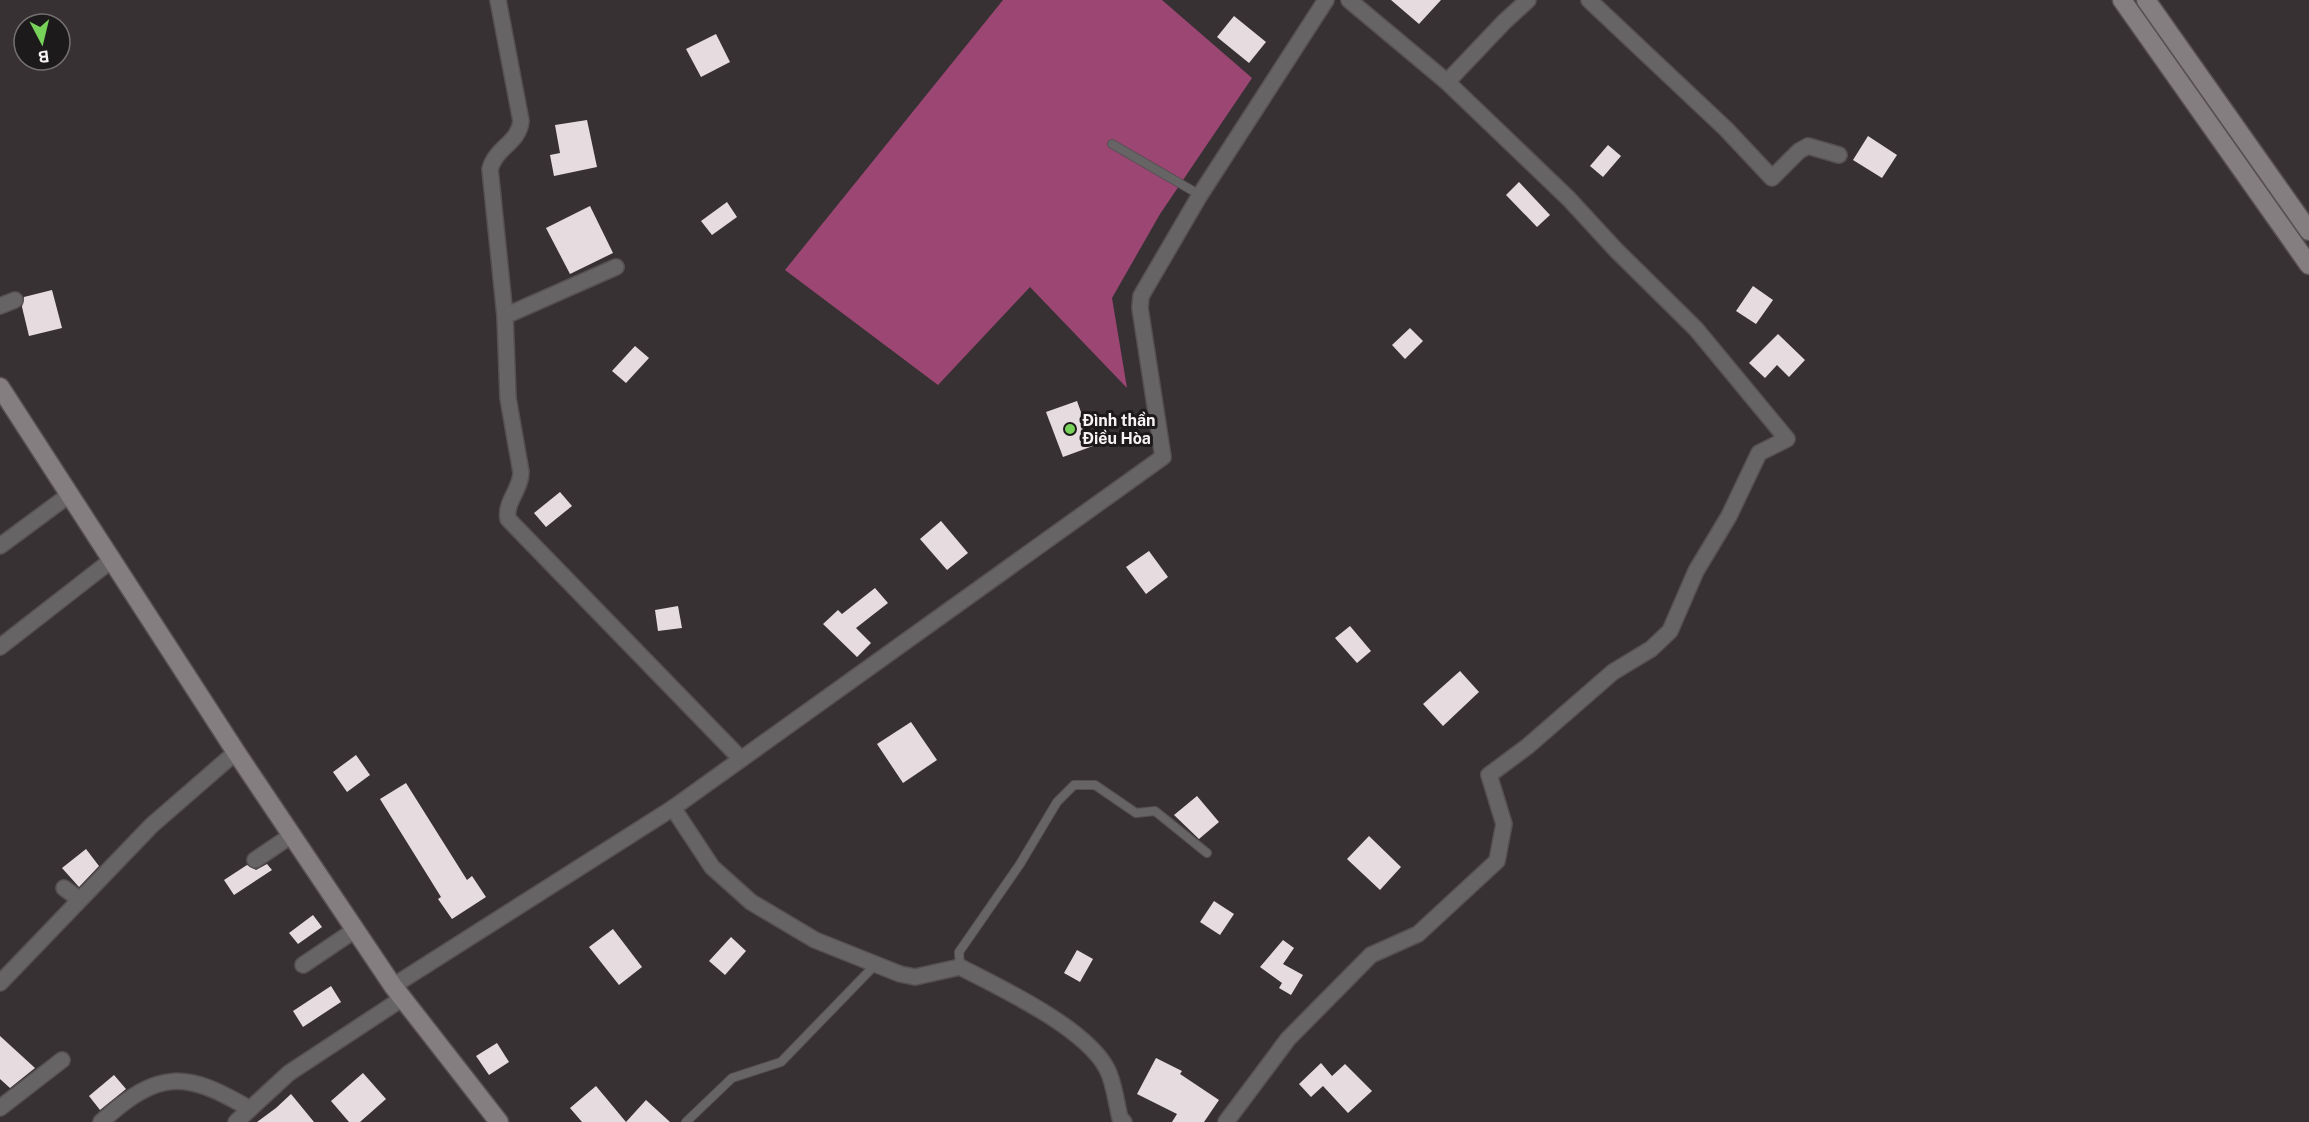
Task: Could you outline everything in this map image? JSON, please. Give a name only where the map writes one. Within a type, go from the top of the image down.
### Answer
[{"type":"street","points":[[498,0],[521,121],[517,137],[493,159],[490,169],[505,316],[508,398],[521,482],[509,504],[508,519],[741,759]]},
{"type":"street","points":[[236,1122],[289,1073],[398,992],[673,808],[1163,457],[1140,308],[1141,296],[1200,195],[1326,0]]},
{"type":"street","points":[[1226,1122],[1288,1039],[1371,955],[1418,934],[1497,861],[1504,824],[1489,775],[1528,746],[1613,672],[1651,649],[1670,631],[1696,571],[1729,516],[1759,453],[1787,439],[1696,329],[1616,250],[1569,199],[1447,82],[1349,0]]},
{"type":"street","points":[[1447,82],[1528,0]]},
{"type":"street","points":[[1588,0],[1726,129],[1772,178],[1799,151],[1808,146],[1839,155]]},
{"type":"street","points":[[2122,0],[2309,265]]},
{"type":"street","points":[[2146,0],[2309,231]]},
{"type":"street","points":[[505,316],[616,267]]},
{"type":"street","points":[[0,306],[15,300]]},
{"type":"street","points":[[0,387],[236,752],[355,930],[398,992],[500,1122]]},
{"type":"street","points":[[0,546],[69,495]]},
{"type":"street","points":[[0,647],[113,559]]},
{"type":"street","points":[[0,983],[152,825],[236,752]]},
{"type":"street","points":[[673,808],[712,867],[751,902],[815,940],[900,975],[915,977],[960,967],[1008,992],[1088,1043],[1107,1069],[1120,1118],[1124,1122]]},
{"type":"street","points":[[255,860],[292,835]]},
{"type":"street","points":[[64,888],[79,899]]},
{"type":"street","points":[[303,965],[355,930]]},
{"type":"street","points":[[0,1108],[62,1060]]},
{"type":"street","points":[[101,1122],[121,1104],[150,1088],[175,1080],[200,1083],[250,1109]]},
{"type":"lane","points":[[1112,144],[1200,195]]},
{"type":"lane","points":[[960,967],[959,952],[1020,864],[1057,802],[1074,785],[1095,785],[1136,813],[1155,811],[1207,853]]},
{"type":"lane","points":[[686,1122],[732,1078],[781,1062],[876,964]]},
{"type":"shaded area","points":[[1003,0],[1162,0],[1252,78],[1160,214],[1112,298],[1127,388],[1030,287],[938,385],[785,270]]},
{"type":"building","points":[[1391,0],[1441,0],[1419,24]]},
{"type":"building","points":[[1234,16],[1266,42],[1249,63],[1217,37]]},
{"type":"building","points":[[716,34],[730,62],[701,77],[686,49]]},
{"type":"building","points":[[587,120],[597,167],[554,176],[550,155],[560,153],[555,125]]},
{"type":"building","points":[[1868,136],[1897,155],[1882,178],[1853,160]]},
{"type":"building","points":[[1608,145],[1621,156],[1603,177],[1590,166]]},
{"type":"building","points":[[1519,182],[1550,215],[1537,227],[1506,195]]},
{"type":"building","points":[[727,202],[737,217],[712,235],[701,221]]},
{"type":"building","points":[[590,206],[613,253],[570,274],[546,228]]},
{"type":"building","points":[[1753,286],[1773,300],[1756,324],[1736,311]]},
{"type":"building","points":[[52,290],[62,328],[29,336],[22,307],[24,297]]},
{"type":"building","points":[[1410,328],[1423,341],[1405,359],[1392,345]]},
{"type":"building","points":[[1778,334],[1805,360],[1789,377],[1777,365],[1765,378],[1749,363]]},
{"type":"building","points":[[635,346],[649,358],[626,383],[612,371]]},
{"type":"building","name":"Đình thần Điều Hòa","points":[[1077,401],[1093,446],[1063,457],[1046,412]]},
{"type":"building","points":[[560,492],[572,506],[546,527],[534,513]]},
{"type":"building","points":[[941,521],[968,553],[947,570],[920,539]]},
{"type":"building","points":[[1149,551],[1168,577],[1146,594],[1126,567]]},
{"type":"building","points":[[875,588],[888,603],[856,628],[871,643],[857,657],[823,624],[838,610],[842,614]]},
{"type":"building","points":[[678,606],[682,628],[658,631],[655,610]]},
{"type":"building","points":[[1350,626],[1371,651],[1357,663],[1335,638]]},
{"type":"building","points":[[1460,671],[1479,692],[1443,726],[1423,704]]},
{"type":"building","points":[[911,722],[937,760],[903,783],[877,744]]},
{"type":"building","points":[[356,755],[370,775],[347,792],[333,772]]},
{"type":"building","points":[[406,783],[467,880],[472,876],[486,897],[452,919],[438,899],[441,897],[380,799]]},
{"type":"building","points":[[1197,796],[1219,822],[1199,839],[1174,815]]},
{"type":"building","points":[[1369,836],[1401,867],[1380,890],[1347,859]]},
{"type":"building","points":[[86,849],[99,866],[79,887],[62,868]]},
{"type":"building","points":[[267,864],[272,870],[234,895],[224,880],[247,865],[256,870]]},
{"type":"building","points":[[1214,901],[1234,914],[1220,935],[1200,922]]},
{"type":"building","points":[[313,915],[322,927],[298,944],[289,933]]},
{"type":"building","points":[[613,929],[642,967],[619,985],[589,947]]},
{"type":"building","points":[[731,937],[746,951],[725,975],[709,961]]},
{"type":"building","points":[[1283,940],[1294,948],[1283,964],[1303,975],[1291,995],[1279,988],[1282,983],[1260,967]]},
{"type":"building","points":[[1077,950],[1093,959],[1080,982],[1064,973]]},
{"type":"building","points":[[331,986],[341,1002],[303,1027],[293,1011]]},
{"type":"building","points":[[0,1036],[35,1068],[10,1088],[0,1079]]},
{"type":"building","points":[[497,1043],[509,1062],[489,1075],[476,1056]]},
{"type":"building","points":[[1156,1058],[1182,1071],[1180,1074],[1219,1100],[1204,1122],[1172,1122],[1177,1114],[1137,1094]]},
{"type":"building","points":[[1321,1063],[1332,1076],[1345,1064],[1372,1091],[1348,1113],[1323,1086],[1311,1097],[1299,1084]]},
{"type":"building","points":[[363,1073],[386,1099],[360,1122],[349,1122],[331,1101]]},
{"type":"building","points":[[114,1075],[126,1089],[100,1110],[89,1096]]},
{"type":"building","points":[[596,1086],[626,1122],[582,1122],[570,1108]]},
{"type":"building","points":[[291,1094],[314,1122],[257,1122],[276,1108]]},
{"type":"building","points":[[646,1100],[670,1122],[626,1122]]},
{"type":"place","name":"Đình thần Điều Hòa","points":[[1070,429]]}]
